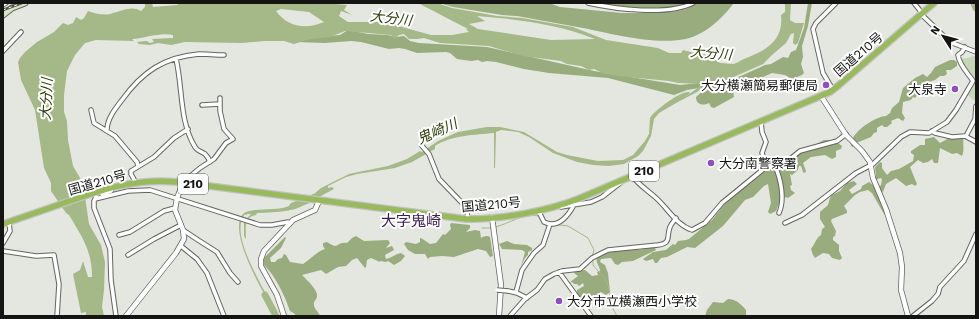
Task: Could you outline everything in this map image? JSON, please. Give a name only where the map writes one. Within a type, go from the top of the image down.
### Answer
[{"type":"highway","name":"国道210号","points":[[6,223],[93,196],[112,187],[160,181],[441,217],[468,219],[492,218],[546,209],[567,203],[761,122],[833,90],[934,3]]},
{"type":"main road","points":[[3,15],[12,8],[25,3]]},
{"type":"street","points":[[588,3],[651,11],[675,9],[693,3]]},
{"type":"street","points":[[833,90],[823,73],[813,29],[816,23],[836,3]]},
{"type":"street","points":[[914,3],[921,14],[950,42],[976,52]]},
{"type":"street","points":[[3,51],[21,32]]},
{"type":"street","points":[[785,223],[802,215],[856,173],[871,165],[905,134],[911,132],[928,133],[948,121],[973,82],[973,79],[968,75],[958,55],[965,47]]},
{"type":"street","points":[[107,130],[109,120],[127,93],[142,76],[153,68],[176,59],[199,54],[224,55]]},
{"type":"street","points":[[176,59],[180,76],[182,104],[192,142],[196,149],[205,155],[210,162]]},
{"type":"street","points":[[821,96],[846,134],[862,151],[871,165],[873,178],[886,209],[900,253],[902,267],[901,290],[908,316]]},
{"type":"street","points":[[126,316],[181,246],[184,239],[175,208],[183,183],[200,168],[216,158],[226,143],[233,139],[224,129],[220,114],[220,98]]},
{"type":"street","points":[[202,105],[220,104]]},
{"type":"street","points":[[966,136],[974,120],[976,106]]},
{"type":"street","points":[[91,110],[94,123],[115,136],[125,147],[138,166]]},
{"type":"street","points":[[761,122],[762,132],[766,142],[762,153],[767,167]]},
{"type":"street","points":[[136,183],[130,172],[157,154],[174,138],[188,129]]},
{"type":"street","points":[[932,131],[952,137],[966,136],[976,142]]},
{"type":"street","points":[[546,209],[588,203],[599,199],[629,177],[655,197],[690,230],[696,229],[711,217],[722,203],[767,167],[786,162],[800,151],[837,141],[846,134]]},
{"type":"street","points":[[422,147],[428,154],[439,179],[465,206],[468,219]]},
{"type":"street","points":[[775,166],[779,175],[782,200],[779,213]]},
{"type":"street","points":[[116,316],[111,280],[110,249],[94,208],[93,196],[145,190],[155,191],[260,225],[272,226],[288,222],[290,223]]},
{"type":"street","points":[[284,316],[280,302],[262,268],[261,262],[264,251],[290,223],[298,217],[314,210],[316,208],[316,200]]},
{"type":"street","points":[[538,210],[544,222],[550,224],[563,220],[574,205]]},
{"type":"street","points":[[119,235],[130,232],[164,212],[175,208]]},
{"type":"street","points":[[492,218],[501,285],[500,316]]},
{"type":"street","points":[[510,316],[527,298],[538,290],[548,278],[559,272],[580,269],[592,258],[608,250],[664,244],[668,240],[670,229],[676,218]]},
{"type":"street","points":[[3,243],[10,231],[6,223]]},
{"type":"street","points":[[516,292],[522,270],[534,253],[543,245],[550,224]]},
{"type":"street","points":[[128,255],[154,239],[182,228]]},
{"type":"street","points":[[182,228],[217,252],[231,275],[238,282]]},
{"type":"street","points":[[913,316],[932,301],[938,294],[940,287],[964,261],[976,234]]},
{"type":"street","points":[[181,246],[197,259],[207,273],[224,316]]},
{"type":"street","points":[[3,251],[36,256],[54,255],[58,284],[58,316]]},
{"type":"street","points":[[559,272],[591,316]]},
{"type":"street","points":[[497,290],[516,292],[527,298]]},
{"type":"shaded area","points":[[439,3],[549,3],[560,7],[622,13],[650,13],[679,11],[697,3],[734,3],[708,29],[697,35],[672,41],[657,41],[625,37],[517,16],[453,7]]},
{"type":"shaded area","points":[[592,3],[688,3],[653,9]]},
{"type":"shaded area","points":[[808,3],[812,3],[808,26],[802,46],[803,57],[801,64],[804,73],[802,75],[792,79],[785,75],[772,73],[733,90],[734,97],[714,108],[711,107],[709,103],[702,105],[697,102],[696,97],[708,86],[721,84],[765,65],[771,64],[783,57],[788,58],[791,52],[796,50],[804,28]]},
{"type":"shaded area","points":[[348,30],[395,37],[404,36],[410,41],[419,43],[487,47],[594,71],[680,85],[701,84],[699,88],[687,90],[674,95],[608,78],[549,73],[496,62],[457,59],[450,53],[446,52],[417,53],[405,49],[389,49],[351,41],[325,43],[297,42],[316,37],[340,35]]},
{"type":"shaded area","points":[[974,56],[976,57],[976,100],[973,100],[967,94],[974,82],[960,59]]},
{"type":"shaded area","points":[[950,60],[957,62],[957,66],[951,70],[946,70],[947,74],[944,76],[940,76],[929,82],[926,89],[919,93],[915,98],[913,97],[911,100],[903,102],[902,113],[905,118],[903,121],[898,118],[891,121],[892,123],[887,127],[882,125],[877,128],[877,132],[871,137],[856,143],[855,146],[852,147],[849,141],[850,138],[853,138],[855,134],[868,124],[890,113],[892,108],[899,102],[903,88],[915,78],[923,74],[927,77],[935,67]]},
{"type":"shaded area","points":[[964,136],[962,156],[957,153],[952,154],[940,148],[938,163],[934,163],[932,159],[923,163],[918,160],[910,167],[917,184],[915,186],[912,184],[906,186],[896,178],[886,184],[883,192],[879,187],[881,185],[881,178],[874,180],[876,176],[875,167],[880,162],[882,163],[882,168],[887,175],[891,171],[899,169],[913,161],[914,155],[911,151],[920,145],[925,145],[925,139],[934,137],[940,143],[951,137]]},
{"type":"shaded area","points":[[824,140],[834,140],[842,146],[841,149],[836,151],[836,157],[832,159],[825,155],[811,157],[803,163],[806,171],[805,173],[803,172],[801,166],[799,166],[798,170],[792,175],[790,174],[792,185],[790,186],[791,190],[795,193],[788,198],[782,196],[776,211],[770,214],[768,212],[771,203],[768,184],[753,197],[745,200],[723,226],[695,248],[687,247],[667,257],[661,258],[657,263],[655,263],[653,259],[646,261],[643,259],[653,252],[666,250],[673,244],[675,245],[678,241],[689,239],[712,220],[723,206],[765,169],[772,168],[777,172],[778,168],[792,160],[799,153]]},
{"type":"shaded area","points":[[854,181],[857,184],[849,190],[852,194],[869,182],[872,184],[886,215],[872,193],[868,190],[855,195],[844,206],[847,213],[832,219],[831,221],[836,231],[833,240],[839,245],[839,251],[842,258],[840,260],[832,258],[829,254],[823,253],[815,258],[811,249],[821,235],[822,229],[825,227],[820,219],[820,212],[828,205],[832,195],[840,191],[847,183]]},
{"type":"shaded area","points":[[451,223],[470,225],[470,228],[466,232],[475,230],[480,231],[481,238],[486,236],[490,237],[493,256],[490,257],[486,251],[478,249],[454,257],[442,256],[430,257],[428,259],[425,254],[415,254],[408,250],[404,244],[406,242],[416,244],[420,242],[420,238],[430,244],[436,243],[443,234],[445,235],[451,229]]},
{"type":"shaded area","points":[[356,236],[364,241],[388,240],[390,243],[386,248],[392,246],[394,250],[385,255],[386,259],[401,253],[405,256],[401,261],[394,265],[388,261],[380,262],[371,258],[367,260],[365,268],[357,258],[352,260],[346,266],[338,267],[326,274],[321,270],[302,275],[316,291],[317,296],[314,306],[320,316],[295,316],[295,314],[290,311],[276,280],[264,265],[265,257],[285,237],[286,238],[281,248],[270,258],[271,262],[275,262],[282,258],[284,254],[290,262],[303,264],[325,249],[323,243],[327,242],[336,246],[341,243],[347,243]]},
{"type":"shaded area","points":[[507,241],[514,244],[527,245],[532,248],[532,250],[528,252],[528,255],[521,266],[525,252],[522,250],[502,249],[499,244]]},
{"type":"shaded area","points":[[650,247],[655,248],[656,250],[633,261],[622,262],[618,265],[615,264],[611,258],[601,259],[600,262],[605,265],[608,273],[610,292],[606,295],[601,292],[584,302],[577,294],[577,290],[584,286],[583,283],[579,286],[572,282],[569,283],[578,276],[574,273],[575,271],[585,270],[592,276],[598,275],[597,272],[600,271],[597,257],[618,250],[630,248],[640,250]]},
{"type":"shaded area","points":[[728,299],[736,301],[742,306],[746,310],[746,316],[705,316],[707,310],[713,302],[723,303]]},
{"type":"water","name":"大分川","points":[[145,3],[152,3],[153,7],[177,5],[179,3],[324,3],[347,5],[344,10],[352,15],[341,11],[339,16],[348,22],[384,22],[431,35],[452,35],[469,32],[466,29],[468,29],[418,3],[437,3],[452,8],[497,16],[522,18],[573,27],[606,40],[658,48],[669,53],[681,53],[683,50],[698,54],[710,55],[720,63],[731,64],[743,60],[772,44],[779,32],[781,15],[785,12],[784,3],[791,3],[790,20],[795,23],[804,23],[798,43],[795,45],[793,43],[794,33],[791,34],[786,43],[763,64],[720,83],[708,84],[697,92],[659,113],[654,119],[651,136],[643,151],[638,156],[624,164],[609,166],[577,162],[553,153],[529,137],[518,132],[501,130],[496,132],[495,168],[494,133],[464,136],[442,142],[435,146],[435,149],[412,162],[395,168],[346,177],[328,186],[328,188],[332,187],[334,189],[317,198],[308,197],[321,188],[349,174],[388,166],[407,159],[420,151],[422,152],[438,141],[458,132],[487,127],[500,127],[524,132],[557,152],[567,155],[598,161],[623,160],[633,155],[645,141],[649,134],[650,118],[652,115],[664,104],[675,97],[685,92],[690,93],[685,97],[703,84],[678,83],[605,74],[594,69],[589,70],[581,66],[567,64],[561,61],[523,56],[489,46],[440,43],[424,38],[409,39],[404,34],[399,35],[394,39],[391,35],[345,31],[330,37],[310,39],[294,44],[284,41],[242,43],[185,42],[171,45],[158,43],[150,45],[139,44],[137,42],[146,41],[149,43],[154,42],[152,39],[173,38],[173,35],[168,34],[132,39],[134,41],[96,40],[85,43],[75,55],[67,71],[64,95],[64,112],[67,121],[68,140],[73,166],[83,183],[89,224],[101,245],[105,262],[102,307],[104,316],[86,316],[86,312],[81,313],[73,274],[80,270],[83,261],[88,277],[92,277],[92,267],[88,251],[69,215],[51,191],[51,183],[44,168],[35,110],[21,80],[18,62],[25,52],[37,42],[54,32],[63,23],[68,25],[73,23],[76,17],[81,20],[88,11],[97,14],[110,14],[131,8],[141,11],[145,7]],"holes":[[[281,9],[309,12],[324,22],[310,26],[297,26],[286,21],[276,11]],[[477,16],[552,26],[595,39],[551,40],[478,29],[469,24],[485,21]]]},
{"type":"water","points":[[297,203],[305,204],[288,211],[257,213],[249,218],[246,224],[246,239],[244,236],[244,222],[251,214],[244,215],[241,224],[241,235],[244,247],[271,304],[264,296],[265,295],[250,266],[241,239],[239,227],[240,218],[249,211],[285,207]]},
{"type":"waterway","points":[[974,3],[976,8]]},
{"type":"waterway","name":"鬼崎川","points":[[293,206],[315,197]]},
{"type":"waterway","points":[[495,227],[522,217],[533,215],[539,216]]},
{"type":"waterway","points":[[546,225],[568,226],[588,238],[594,250],[592,257]]},
{"type":"waterway","points":[[482,228],[492,228]]},
{"type":"waterway","points":[[593,260],[593,265],[606,280],[612,307],[617,316]]},
{"type":"waterway","name":"鬼崎川","points":[[265,295],[276,316]]},
{"type":"railway","points":[[3,10],[22,3]]},
{"type":"place","name":"大分横瀬簡易郵便局","points":[[826,85]]},
{"type":"place","name":"大泉寺","points":[[955,89]]},
{"type":"place","name":"大分南警察署","points":[[711,163]]},
{"type":"place","name":"大分市立横瀬西小学校","points":[[559,301]]},
{"type":"district","name":"大字鬼崎","points":[[411,221]]}]
